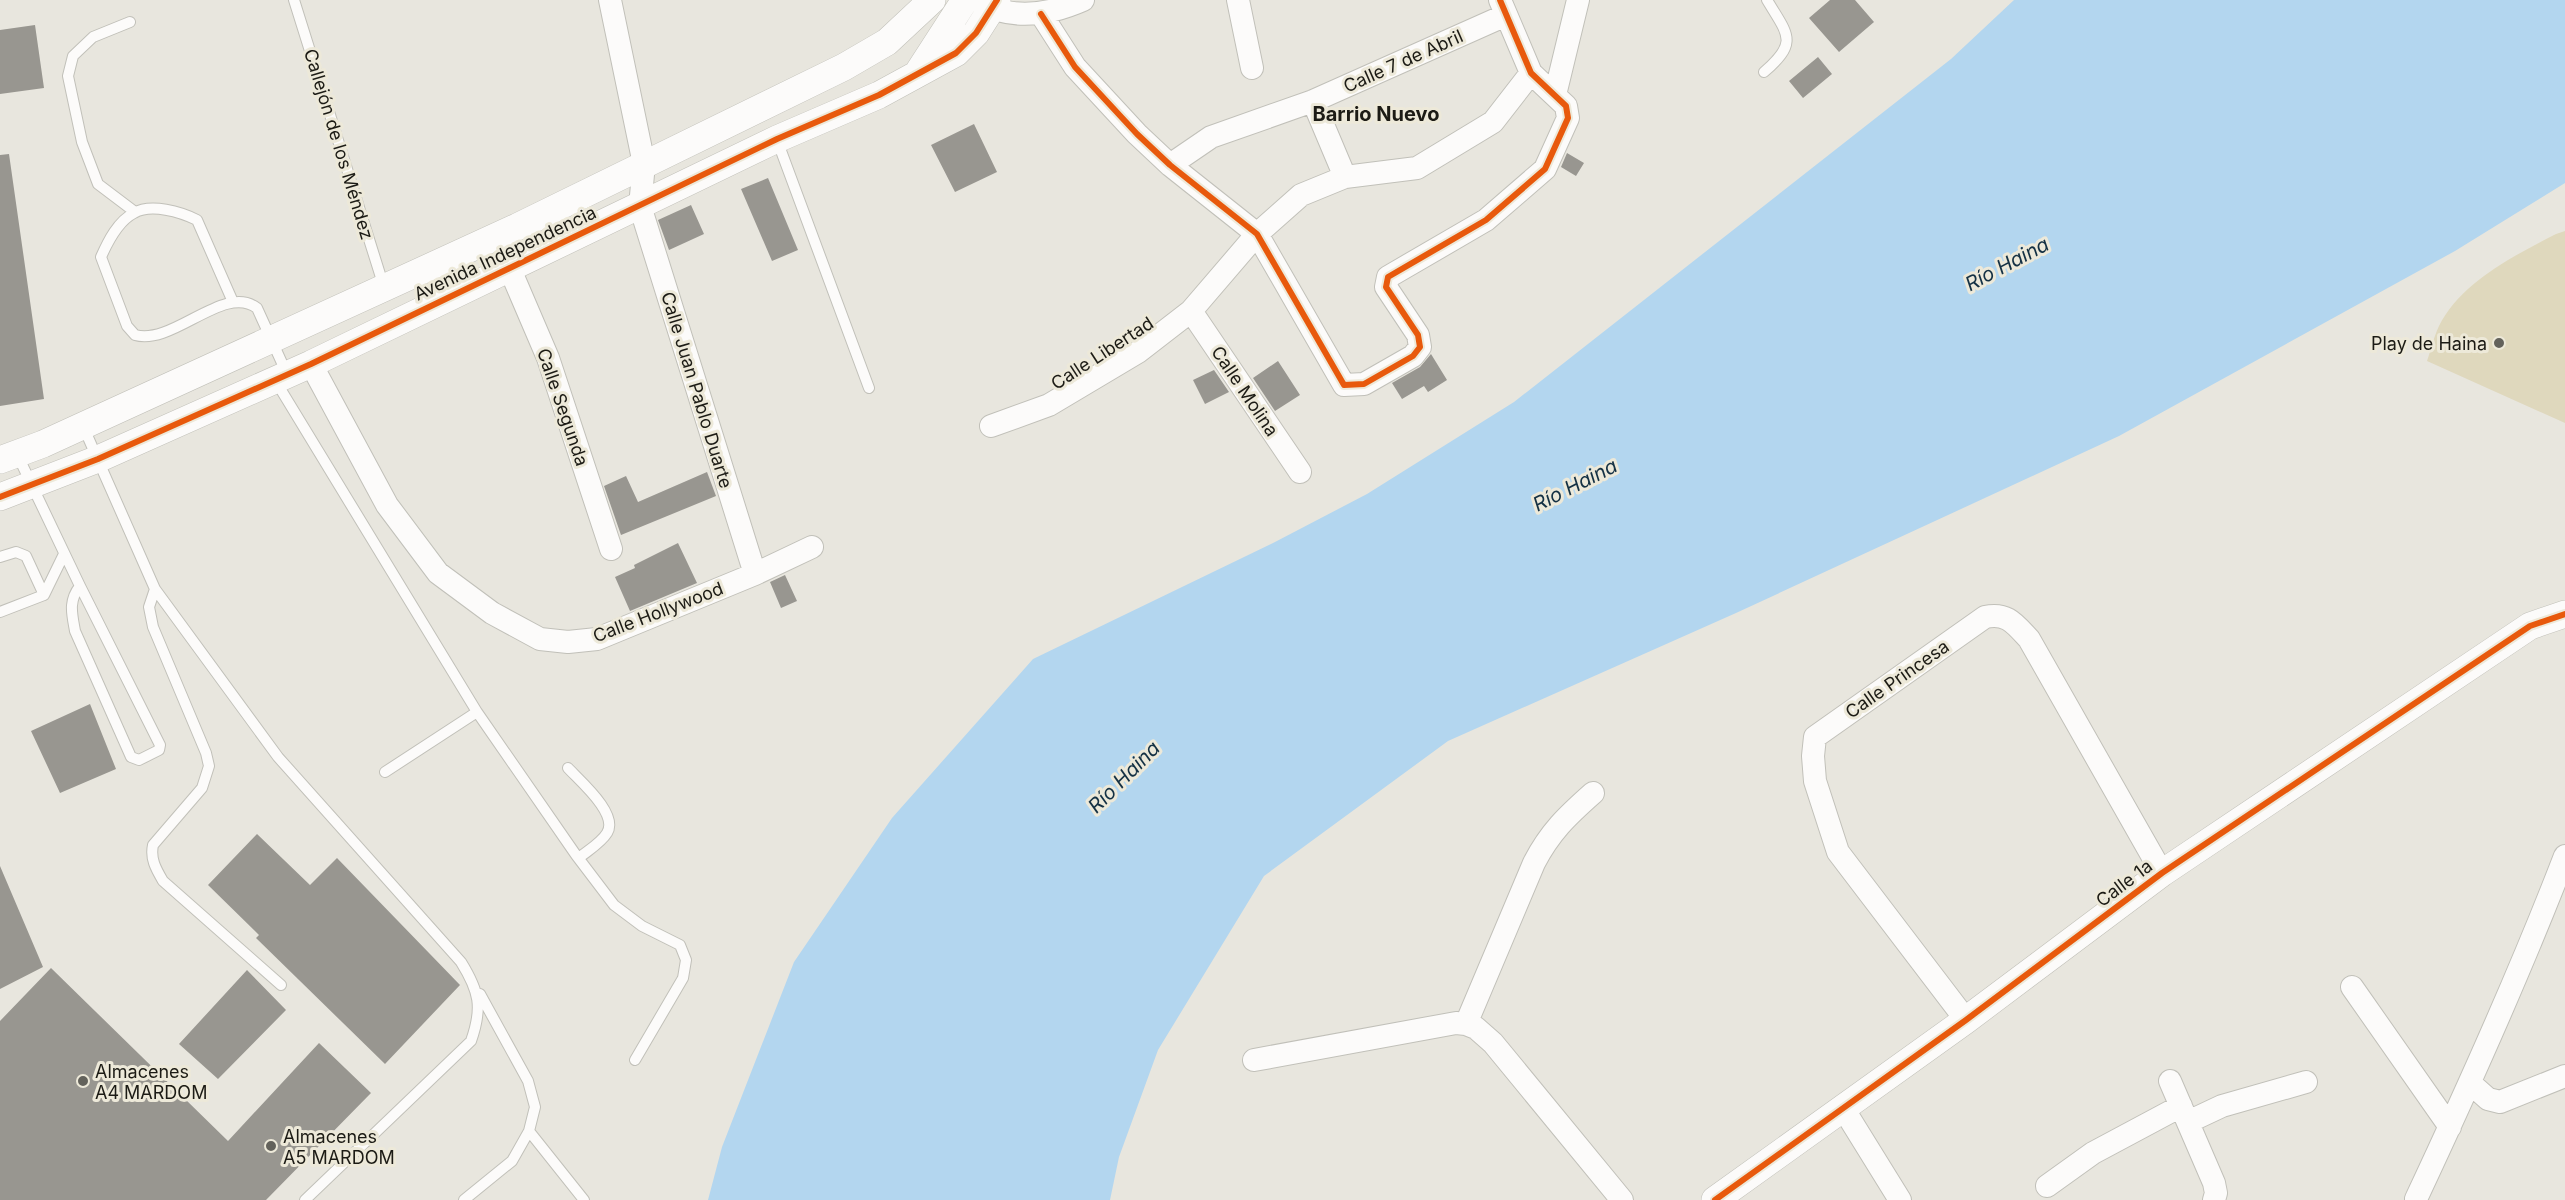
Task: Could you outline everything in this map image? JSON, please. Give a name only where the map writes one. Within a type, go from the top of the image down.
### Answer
[{"type":"street","points":[[610,0],[644,164],[640,206]]},
{"type":"street","name":"Avenida Independencia","points":[[9,457],[517,227],[844,67],[887,42],[932,0]]},
{"type":"street","points":[[917,75],[965,0]]},
{"type":"street","points":[[988,3],[1017,15],[1041,14],[1063,9],[1083,0]]},
{"type":"street","points":[[1238,0],[1252,68]]},
{"type":"street","points":[[1555,95],[1578,0]]},
{"type":"street","name":"Avenida Independencia","points":[[0,497],[98,459],[291,373],[777,139],[859,104],[917,75],[956,53],[976,33],[988,3]]},
{"type":"street","points":[[1041,14],[1075,67],[1137,134],[1170,165],[1257,234],[1344,385],[1364,384],[1413,356],[1420,347],[1418,334],[1386,287],[1388,277],[1486,220],[1545,169],[1569,112],[1566,106],[1531,73],[1503,8]]},
{"type":"street","name":"Calle 7 de Abril","points":[[1170,165],[1211,137],[1313,101],[1503,8]]},
{"type":"street","points":[[844,67],[859,104]]},
{"type":"street","name":"Calle Libertad","points":[[991,426],[1049,405],[1138,352],[1191,311],[1257,234],[1301,195],[1345,177],[1417,168],[1493,122],[1531,73]]},
{"type":"street","points":[[1313,101],[1345,177]]},
{"type":"street","name":"Calle Juan Pablo Duarte","points":[[640,206],[754,574]]},
{"type":"street","name":"Calle Segunda","points":[[509,267],[548,358],[611,549]]},
{"type":"street","name":"Calle Molina","points":[[1191,311],[1300,472]]},
{"type":"street","name":"Calle Hollywood","points":[[291,373],[438,573],[492,614],[540,639],[568,642],[597,639],[754,574],[812,547]]},
{"type":"street","name":"Calle Princesa","points":[[1966,1020],[1838,852],[1815,781],[1813,756],[1815,737],[1985,617],[1997,614],[2011,619],[2029,639],[2162,873]]},
{"type":"street","name":"Calle 1a","points":[[1715,1200],[1966,1020],[2162,873],[2530,626],[2565,614]]},
{"type":"street","points":[[1467,1024],[1534,863],[1546,841],[1561,821],[1593,793]]},
{"type":"street","points":[[2416,1199],[2470,1083],[2565,856]]},
{"type":"street","points":[[2352,987],[2450,1127]]},
{"type":"street","points":[[1254,1060],[1431,1026],[1467,1024],[1476,1028],[1493,1043],[1622,1200]]},
{"type":"street","points":[[2470,1083],[2488,1099],[2500,1102],[2565,1076]]},
{"type":"street","points":[[2170,1081],[2220,1198]]},
{"type":"street","points":[[2047,1186],[2093,1153],[2185,1114],[2306,1082]]},
{"type":"street","points":[[1843,1108],[1900,1200]]},
{"type":"lane","name":"Callejón de los Méndez","points":[[294,0],[384,288]]},
{"type":"lane","points":[[1764,72],[1780,57],[1787,42],[1783,27],[1767,0]]},
{"type":"lane","points":[[130,22],[93,37],[73,57],[68,76],[82,142],[98,184],[135,212]]},
{"type":"lane","points":[[777,139],[869,388]]},
{"type":"lane","points":[[234,302],[197,220],[187,215],[165,210],[135,212],[120,225],[107,242],[101,257],[128,326],[135,335],[151,338],[234,302],[249,302],[257,308],[271,339],[477,712],[614,905],[642,926],[680,945],[686,960],[683,978],[635,1059]]},
{"type":"lane","points":[[83,425],[155,589],[278,757],[460,962],[528,1081],[535,1107],[530,1131],[512,1161],[464,1200]]},
{"type":"lane","points":[[9,457],[32,485],[160,745],[159,750],[139,760],[131,757],[75,631],[71,610],[72,596],[80,586]]},
{"type":"lane","points":[[0,557],[16,552],[26,556],[44,595]]},
{"type":"lane","points":[[0,612],[44,595],[64,554]]},
{"type":"lane","points":[[155,589],[149,607],[153,627],[206,753],[209,766],[202,788],[153,845],[151,853],[154,866],[163,881],[280,985]]},
{"type":"lane","points":[[385,772],[477,712]]},
{"type":"lane","points":[[568,768],[606,809],[611,824],[607,834],[579,858]]},
{"type":"lane","points":[[305,1200],[471,1041],[478,1022],[479,1004],[474,983]]},
{"type":"lane","points":[[530,1131],[584,1200]]},
{"type":"shaded area","name":"Play de Haina","points":[[2565,231],[2565,423],[2427,361],[2439,326],[2461,296],[2490,271]]},
{"type":"water","name":"Río Haina","points":[[2014,0],[2565,0],[2565,183],[2455,251],[2119,436],[1736,613],[1448,741],[1264,876],[1158,1050],[1119,1157],[1110,1200],[708,1200],[722,1147],[794,962],[892,818],[1033,659],[1275,542],[1367,494],[1514,402],[1951,59]]},
{"type":"building","points":[[1830,0],[1855,0],[1874,22],[1839,52],[1809,18]]},
{"type":"building","points":[[35,25],[44,88],[0,94],[0,30]]},
{"type":"building","points":[[1818,57],[1832,74],[1803,98],[1789,81]]},
{"type":"building","points":[[974,124],[997,172],[955,192],[931,145]]},
{"type":"building","points":[[1567,153],[1584,163],[1576,176],[1561,167]]},
{"type":"building","points":[[9,154],[44,399],[0,406],[0,155]]},
{"type":"building","points":[[768,178],[798,250],[772,261],[741,189]]},
{"type":"building","points":[[691,205],[704,234],[669,250],[658,220]]},
{"type":"building","points":[[1431,354],[1447,380],[1428,392],[1424,386],[1402,399],[1392,383],[1420,367]]},
{"type":"building","points":[[1278,361],[1300,395],[1275,411],[1253,378]]},
{"type":"building","points":[[1214,370],[1229,392],[1205,404],[1193,380]]},
{"type":"building","points":[[707,472],[716,496],[621,535],[604,486],[626,476],[638,502]]},
{"type":"building","points":[[678,543],[697,583],[630,611],[615,577]]},
{"type":"building","points":[[785,575],[797,601],[781,608],[770,582]]},
{"type":"building","points":[[90,704],[116,769],[60,793],[31,731]]},
{"type":"building","points":[[257,834],[310,885],[337,858],[460,985],[385,1064],[256,938],[259,935],[208,885]]},
{"type":"building","points":[[0,866],[43,967],[0,989]]},
{"type":"building","name":"Almacenes A4 MARDOM","points":[[51,968],[228,1141],[319,1043],[371,1093],[266,1200],[0,1200],[0,1021]]},
{"type":"building","points":[[247,970],[286,1010],[218,1079],[179,1044]]},
{"type":"cycle path","points":[[0,497],[98,459],[311,364],[777,139],[879,95],[956,53],[976,33],[997,0]]},
{"type":"cycle path","points":[[1041,14],[1075,67],[1137,134],[1170,165],[1257,234],[1344,385],[1364,384],[1413,356],[1420,347],[1418,335],[1386,287],[1388,277],[1486,220],[1545,169],[1568,118],[1566,106],[1531,73],[1500,0]]},
{"type":"cycle path","points":[[1715,1200],[1966,1020],[2162,873],[2530,626],[2565,614]]},
{"type":"place","name":"Play de Haina","points":[[2499,343]]},
{"type":"place","name":"Almacenes A4 MARDOM","points":[[83,1081]]},
{"type":"place","name":"Almacenes A5 MARDOM","points":[[271,1146]]},
{"type":"district","name":"Barrio Nuevo","points":[[1376,114]]}]
